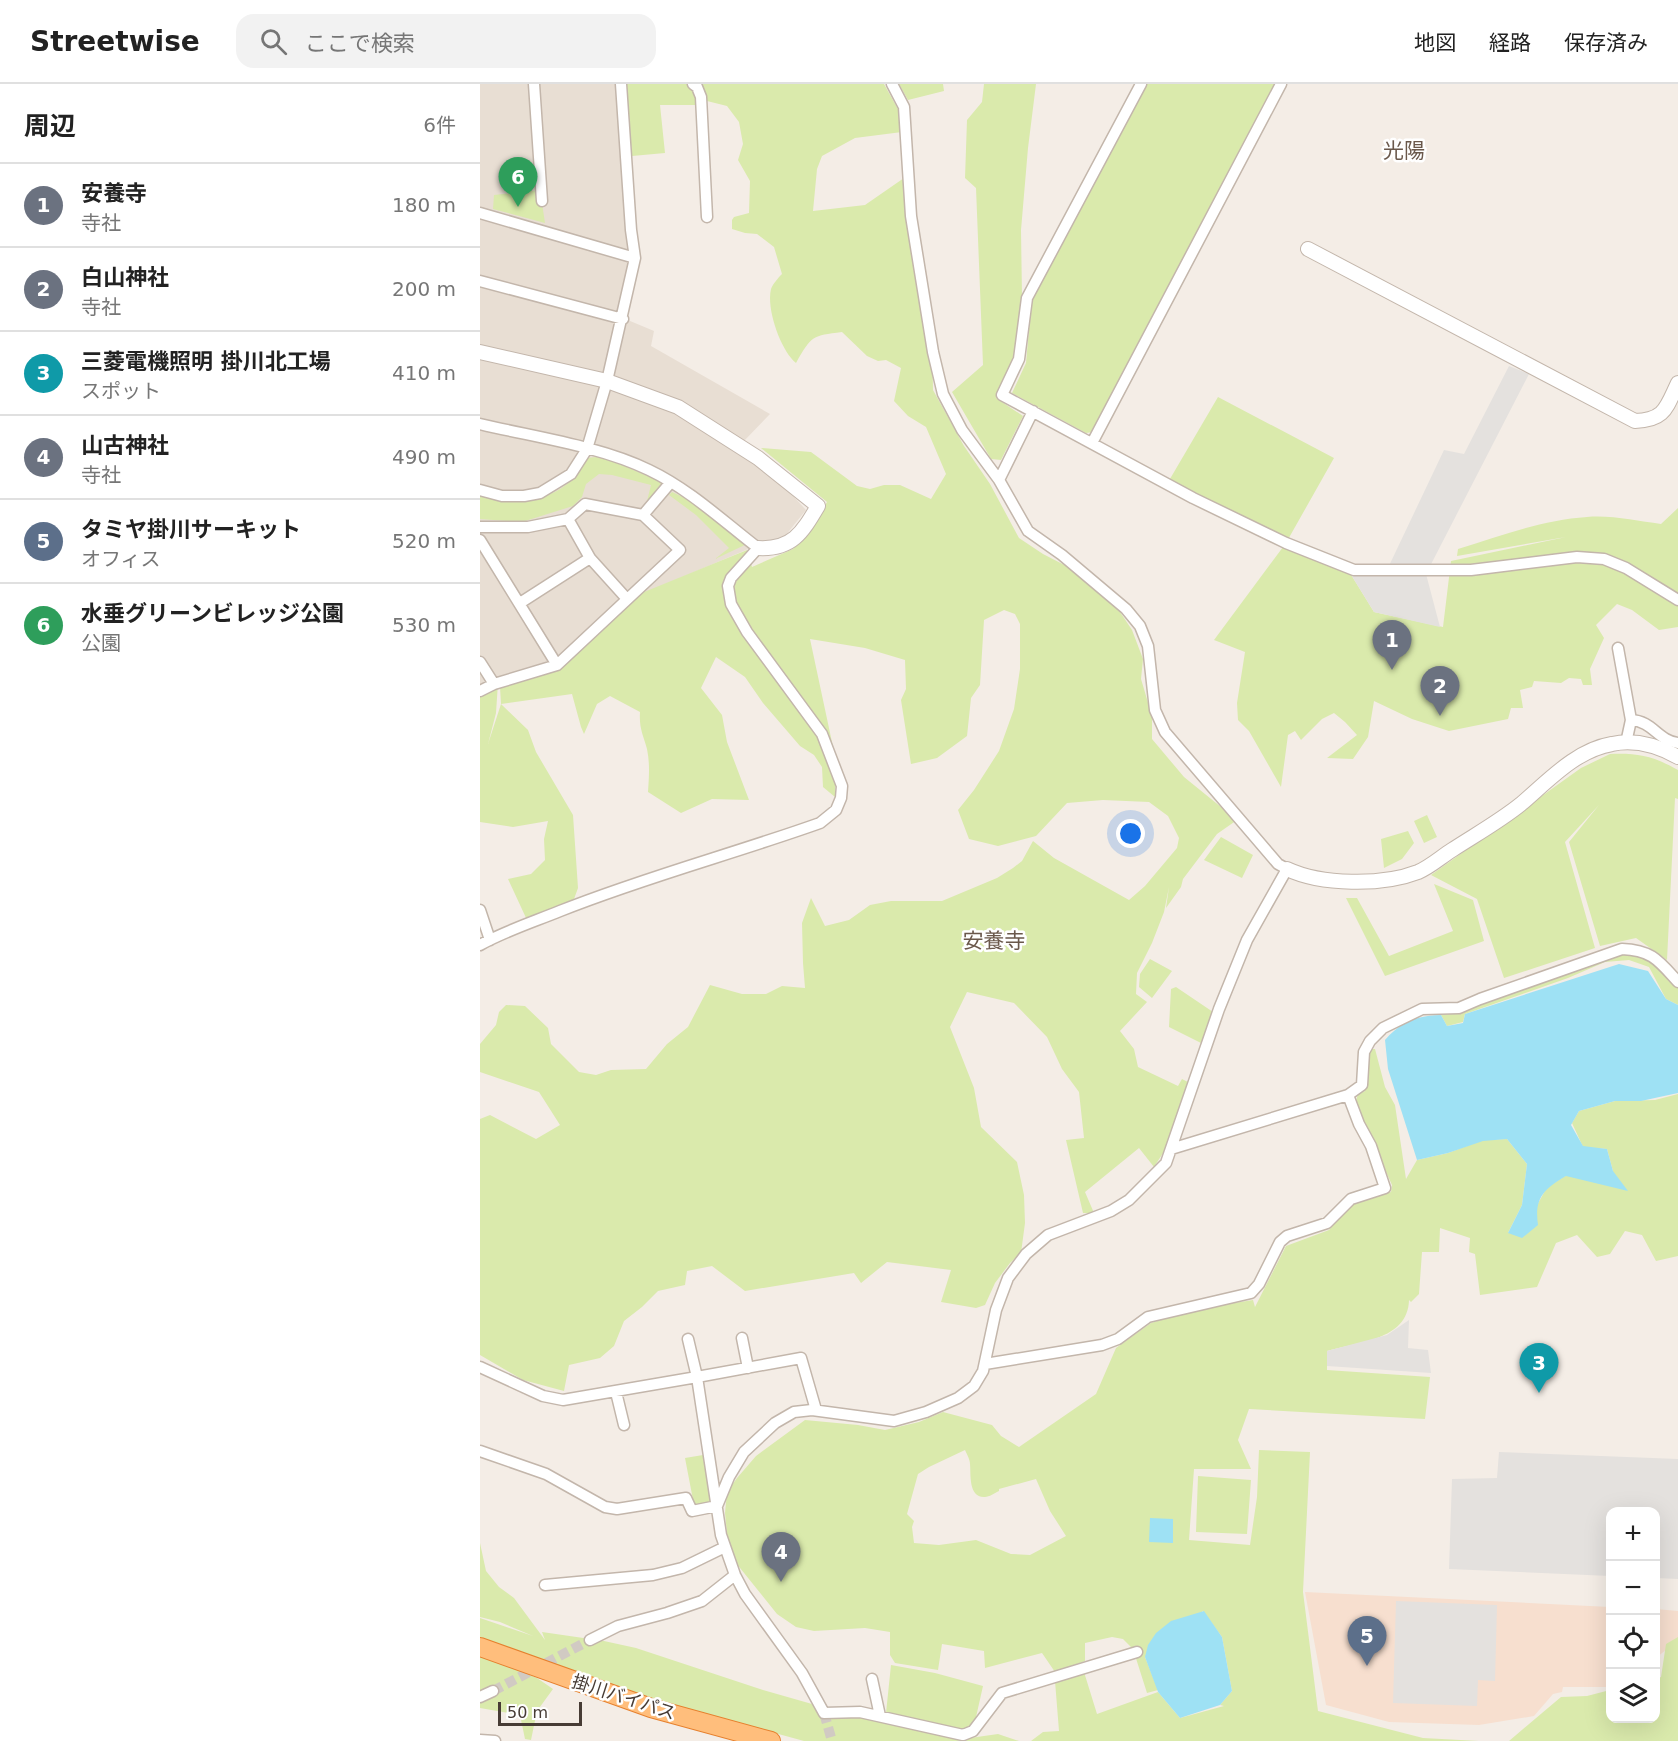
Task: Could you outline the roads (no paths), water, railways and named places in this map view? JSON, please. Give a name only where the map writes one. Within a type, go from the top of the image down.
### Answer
[{"type":"highway","name":"掛川バイパス","points":[[480,1647],[651,1708],[771,1741]]},
{"type":"street","points":[[534,84],[542,201]]},
{"type":"street","points":[[480,490],[502,496],[540,493],[571,474],[587,449],[623,318],[635,258],[621,84]]},
{"type":"street","points":[[693,84],[697,87],[701,97],[707,217]]},
{"type":"street","points":[[892,84],[904,107],[911,216],[940,389],[962,430],[999,480],[1028,531],[1062,555],[1126,609],[1140,626],[1148,646],[1155,710],[1165,732],[1278,864],[1299,875],[1319,879],[1354,881],[1386,879],[1418,872],[1515,809],[1565,767],[1588,752],[1611,744],[1649,744],[1678,757]]},
{"type":"street","points":[[1141,84],[1027,298],[1019,359],[1002,395],[1193,498],[1286,543],[1354,570],[1471,570],[1577,556],[1604,559],[1626,568],[1678,600]]},
{"type":"street","points":[[1092,443],[1281,84]]},
{"type":"street","points":[[480,213],[635,258]]},
{"type":"street","points":[[1308,249],[1635,421],[1650,421],[1664,412],[1678,383]]},
{"type":"street","points":[[480,281],[623,318]]},
{"type":"street","points":[[480,352],[607,381],[678,407],[758,458],[818,506],[793,539],[784,546],[771,549],[758,548],[690,494],[650,470],[624,459],[480,424]]},
{"type":"street","points":[[999,480],[1033,411]]},
{"type":"street","points":[[643,514],[671,482]]},
{"type":"street","points":[[480,527],[528,527],[568,519],[585,504],[643,514],[680,550],[557,665],[494,684],[480,691]]},
{"type":"street","points":[[568,519],[590,558],[627,599]]},
{"type":"street","points":[[480,540],[557,665]]},
{"type":"street","points":[[480,910],[485,942],[578,904],[673,870],[820,823],[836,810],[841,798],[842,786],[822,734],[747,632],[731,604],[728,586],[731,578],[758,548]]},
{"type":"street","points":[[520,603],[590,558]]},
{"type":"street","points":[[1618,648],[1631,720],[1626,743]]},
{"type":"street","points":[[480,662],[494,684]]},
{"type":"street","points":[[1631,720],[1643,721],[1665,738],[1678,743]]},
{"type":"street","points":[[717,1506],[729,1477],[744,1452],[775,1423],[795,1412],[816,1410],[894,1421],[926,1412],[958,1398],[974,1386],[983,1371],[996,1310],[1008,1278],[1026,1254],[1048,1235],[1111,1211],[1129,1200],[1166,1163],[1219,1009],[1247,940],[1287,869]]},
{"type":"street","points":[[1171,1149],[1348,1095],[1362,1085],[1364,1052],[1370,1041],[1383,1028],[1422,1008],[1459,1008],[1622,949],[1637,950],[1659,960],[1678,982]]},
{"type":"street","points":[[985,1364],[1102,1345],[1118,1339],[1148,1317],[1251,1293],[1256,1289],[1281,1242],[1287,1236],[1327,1223],[1351,1199],[1385,1188],[1371,1146],[1359,1124],[1348,1095]]},
{"type":"street","points":[[742,1338],[748,1368]]},
{"type":"street","points":[[688,1340],[697,1377],[721,1535],[735,1575],[745,1594],[802,1673],[824,1713],[860,1712],[963,1735],[973,1731],[1002,1693],[1137,1652]]},
{"type":"street","points":[[480,1367],[543,1396],[563,1400],[801,1358],[816,1410]]},
{"type":"street","points":[[616,1392],[624,1425]]},
{"type":"street","points":[[480,1451],[546,1474],[605,1507],[617,1509],[686,1498],[692,1510],[717,1506]]},
{"type":"street","points":[[545,1585],[653,1575],[682,1568],[725,1547]]},
{"type":"street","points":[[590,1640],[618,1626],[702,1601],[735,1575]]},
{"type":"street","points":[[872,1679],[880,1716]]},
{"type":"street","points":[[480,1697],[493,1690]]},
{"type":"street","points":[[480,1740],[495,1741]]},
{"type":"water","points":[[1619,964],[1648,971],[1666,999],[1678,1005],[1678,1093],[1641,1101],[1615,1101],[1579,1111],[1571,1125],[1583,1146],[1607,1149],[1613,1171],[1628,1191],[1566,1176],[1542,1195],[1538,1208],[1538,1225],[1522,1238],[1508,1233],[1522,1205],[1527,1164],[1507,1139],[1483,1141],[1448,1153],[1417,1160],[1388,1069],[1385,1040],[1397,1028],[1418,1018],[1441,1015],[1447,1026],[1463,1023],[1465,1014]]},
{"type":"water","points":[[1150,1518],[1173,1519],[1173,1543],[1149,1542]]},
{"type":"water","points":[[1204,1611],[1222,1637],[1232,1691],[1220,1705],[1180,1718],[1158,1692],[1145,1657],[1148,1645],[1156,1633],[1171,1621]]},
{"type":"tunnel","points":[[493,1691],[590,1640]]},
{"type":"tunnel","points":[[824,1713],[832,1741]]},
{"type":"place","name":"水垂グリーンビレッジ公園","points":[[518,207]]},
{"type":"place","name":"安養寺","points":[[1392,670]]},
{"type":"place","name":"白山神社","points":[[1440,716]]},
{"type":"place","name":"三菱電機照明 掛川北工場","points":[[1539,1393]]},
{"type":"place","name":"山古神社","points":[[781,1582]]},
{"type":"place","name":"タミヤ掛川サーキット","points":[[1367,1666]]},
{"type":"district","name":"光陽","points":[[1404,151]]},
{"type":"district","name":"安養寺","points":[[994,941]]}]
